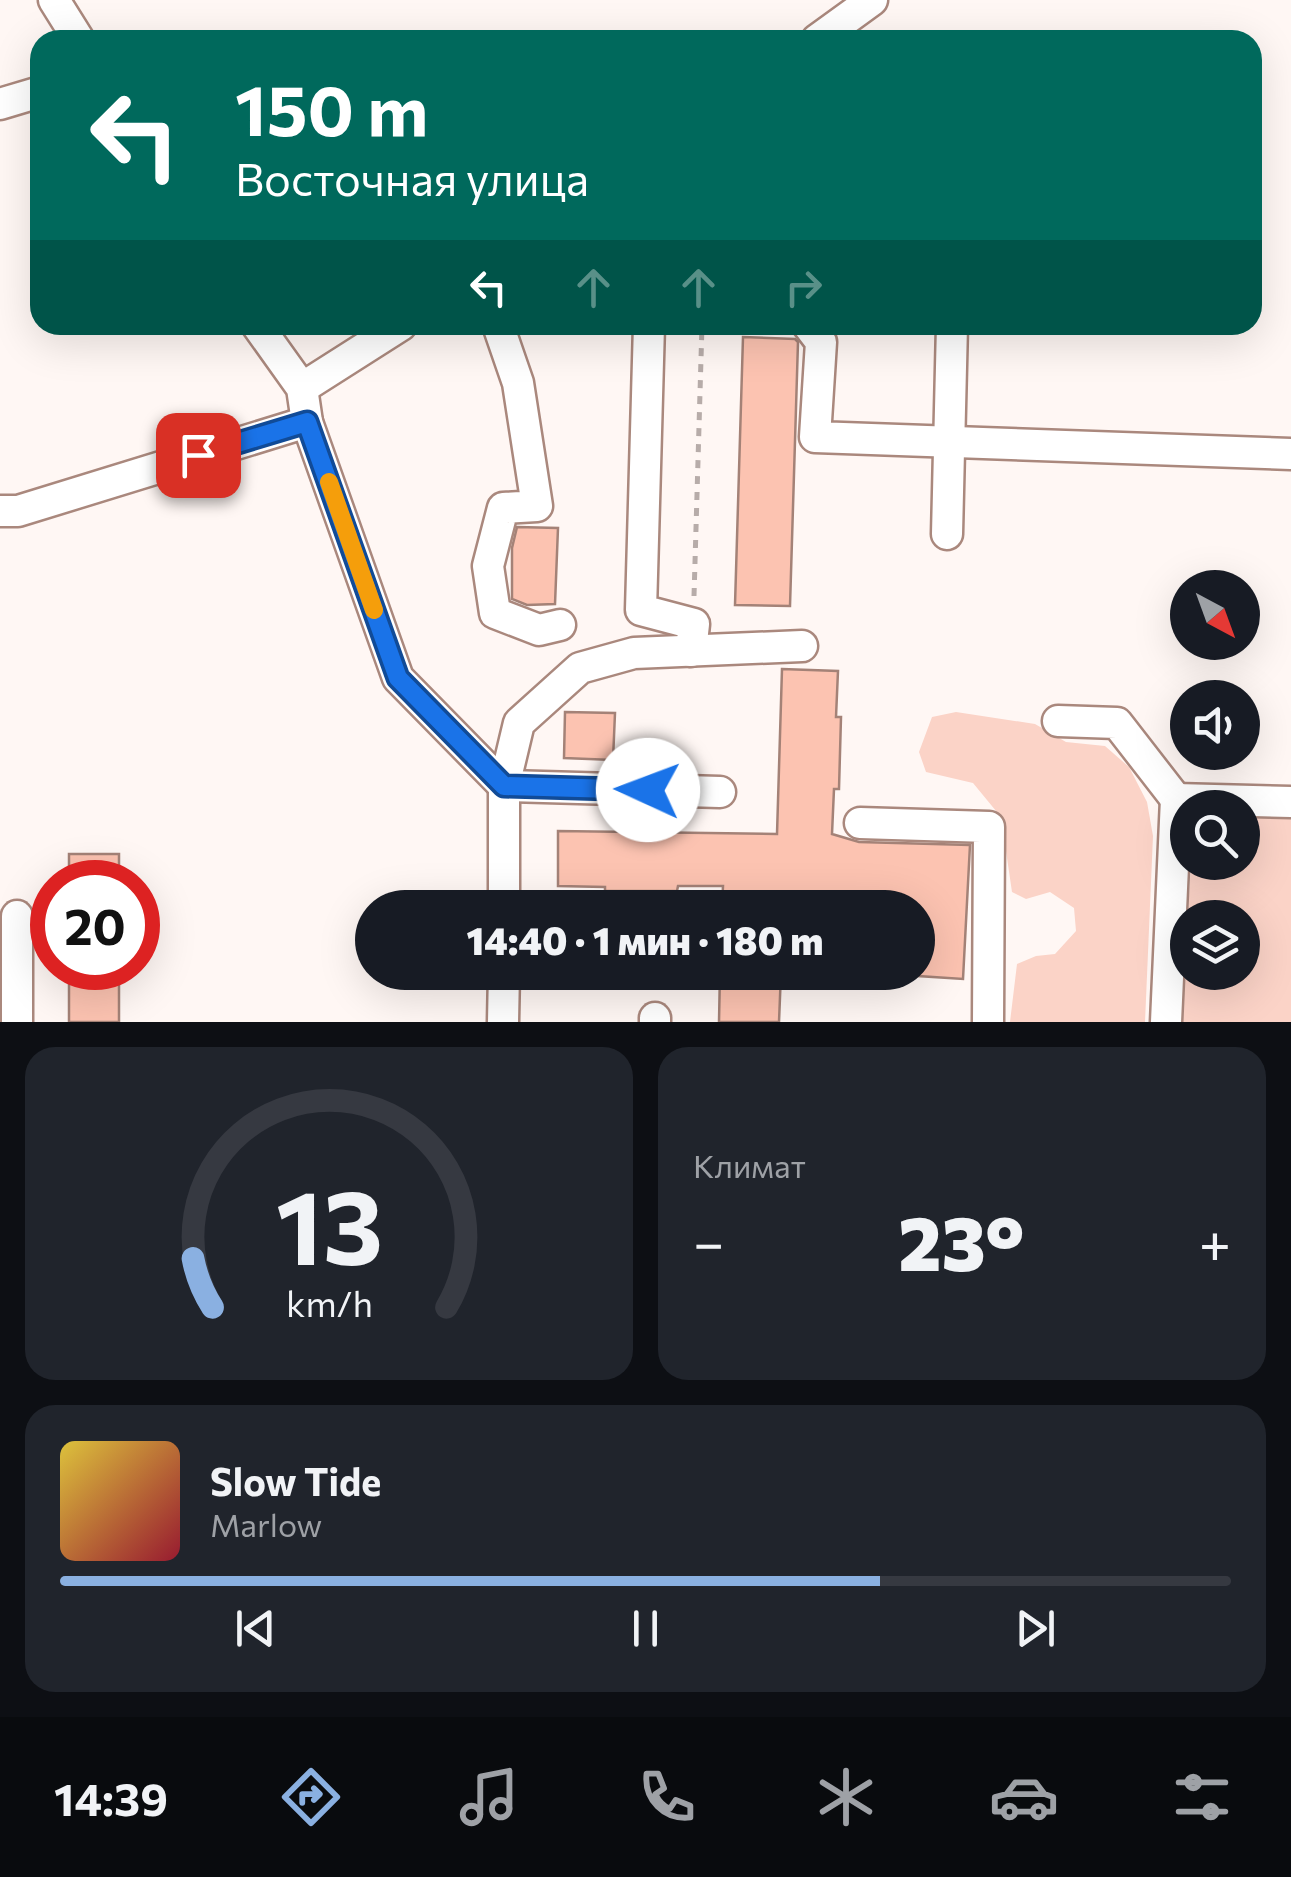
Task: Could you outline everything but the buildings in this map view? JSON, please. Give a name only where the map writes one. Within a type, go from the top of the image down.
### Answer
[{"type":"street","points":[[54,0],[73,30]]},
{"type":"street","points":[[831,30],[872,0]]},
{"type":"street","points":[[0,104],[30,95]]},
{"type":"street","points":[[264,335],[302,388],[307,422],[398,678],[504,786],[720,792]]},
{"type":"street","points":[[302,388],[384,335]]},
{"type":"street","points":[[501,335],[518,384],[537,506],[503,508],[488,566],[495,613],[539,630],[560,625]]},
{"type":"street","points":[[649,335],[641,610],[692,637]]},
{"type":"street","points":[[816,335],[821,342],[815,437],[1291,454]]},
{"type":"street","points":[[947,534],[952,335]]},
{"type":"street","points":[[0,511],[18,510],[307,422]]},
{"type":"street","points":[[504,890],[504,786],[520,723],[580,668],[692,637],[802,646]]},
{"type":"street","points":[[1058,721],[1116,723],[1170,791]]},
{"type":"street","points":[[1260,801],[1291,802]]},
{"type":"street","points":[[860,823],[990,827],[988,1022]]},
{"type":"street","points":[[1166,1022],[1172,880]]},
{"type":"street","points":[[16,1022],[17,916]]},
{"type":"street","points":[[503,1022],[504,990]]},
{"type":"path","points":[[692,637],[702,335]]},
{"type":"shaded area","points":[[956,712],[1035,724],[1066,742],[1105,746],[1129,767],[1147,802],[1153,836],[1145,1022],[1010,1022],[1017,964],[1055,954],[1076,931],[1074,908],[1050,892],[1026,899],[1012,892],[1001,817],[973,783],[926,772],[919,752],[932,717]]},
{"type":"shaded area","points":[[1260,814],[1291,815],[1291,1022],[1181,1022],[1183,990],[1260,990],[1260,900],[1189,900],[1190,880],[1260,880]]},
{"type":"slow traffic","points":[[329,482],[374,610]]},
{"type":"route","points":[[198,455],[307,422],[398,678],[504,786],[648,790]]}]
